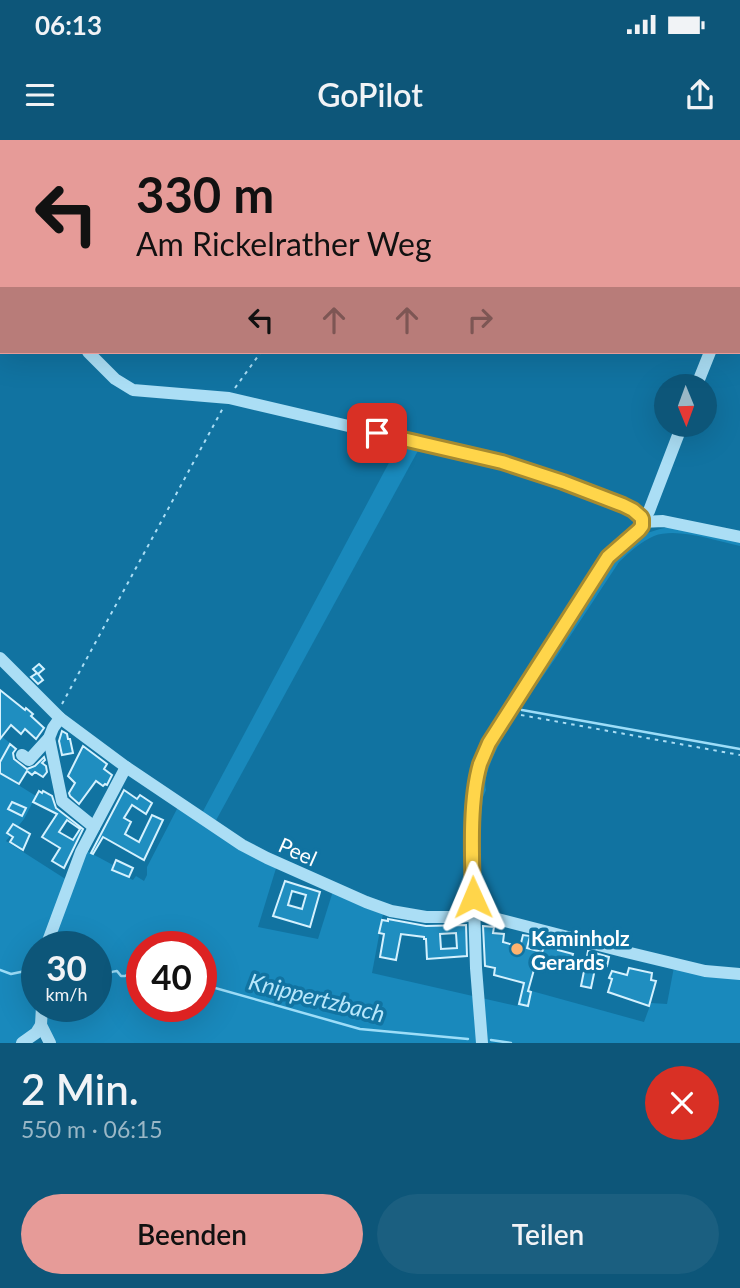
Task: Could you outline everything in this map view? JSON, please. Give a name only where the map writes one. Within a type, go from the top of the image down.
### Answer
[{"type":"street","points":[[90,354],[115,379],[134,390],[229,398],[502,462],[623,505],[639,514],[642,522]]},
{"type":"street","points":[[701,374],[709,354]]},
{"type":"street","points":[[482,1043],[472,841],[475,788],[480,764],[508,712],[608,557],[639,530],[677,438]]},
{"type":"street","points":[[642,522],[663,522],[740,537]]},
{"type":"street","name":"Peel","points":[[0,658],[58,716],[126,767],[242,845],[366,902],[414,916],[478,914],[705,971],[740,974]]},
{"type":"street","points":[[22,755],[29,760],[49,738],[58,716]]},
{"type":"street","points":[[49,738],[62,801],[94,827]]},
{"type":"street","points":[[52,931],[81,852],[126,767]]},
{"type":"street","points":[[41,1022],[50,1043]]},
{"type":"street","points":[[22,1043],[41,1025]]},
{"type":"path","points":[[58,716],[229,398],[260,354]]},
{"type":"path","points":[[508,712],[740,755]]},
{"type":"shaded area","points":[[400,442],[420,447],[214,824],[201,815]]},
{"type":"shaded area","points":[[670,527],[740,541],[740,546],[697,536],[663,534],[644,541],[619,562],[513,721],[492,760],[486,777],[481,817],[479,906],[476,847],[478,812],[483,769],[496,739],[606,569],[626,546],[641,536]]},
{"type":"shaded area","points":[[0,735],[11,744],[5,756],[7,778],[36,796],[24,819],[6,841],[67,880],[85,850],[113,865],[112,870],[133,880],[136,876],[144,881],[147,867],[178,807],[277,865],[258,927],[318,939],[333,891],[383,914],[372,973],[517,1006],[524,991],[528,990],[644,1022],[651,1003],[667,1004],[674,967],[740,979],[740,1043],[54,1043],[47,1026],[17,1043],[0,1043]]},
{"type":"building","points":[[39,664],[44,669],[38,674],[43,680],[38,684],[31,677],[37,673],[33,669]]},
{"type":"building","points":[[0,690],[33,714],[31,716],[44,728],[36,739],[25,729],[21,734],[11,725],[0,739]]},
{"type":"building","points":[[62,731],[70,739],[73,753],[62,755],[59,741]]},
{"type":"building","points":[[10,744],[16,749],[13,753],[14,759],[27,769],[35,766],[44,757],[42,763],[47,772],[43,777],[27,771],[19,784],[0,773],[0,762]]},
{"type":"building","points":[[83,746],[107,764],[104,769],[112,775],[107,785],[103,786],[96,781],[79,804],[70,796],[75,783],[68,776]]},
{"type":"building","points":[[124,790],[137,799],[140,795],[152,803],[146,814],[132,805],[124,818],[131,822],[125,834],[139,842],[152,815],[163,820],[144,860],[103,837],[93,854],[91,853]]},
{"type":"building","points":[[39,791],[43,791],[52,796],[56,808],[83,829],[64,868],[52,861],[60,848],[42,837],[57,814],[33,802]],"holes":[[[67,820],[80,829],[73,840],[59,832]]]},
{"type":"building","points":[[12,802],[26,808],[22,816],[8,809]]},
{"type":"building","points":[[13,824],[30,834],[23,850],[10,842],[13,837],[7,833]]},
{"type":"building","points":[[116,860],[133,868],[129,877],[112,870]]},
{"type":"building","points":[[285,881],[320,892],[310,927],[273,916]],"holes":[[[292,891],[306,895],[302,909],[288,905]]]},
{"type":"building","points":[[382,920],[426,926],[466,925],[467,956],[427,959],[424,937],[401,934],[396,960],[380,957],[384,934],[379,933]],"holes":[[[456,933],[457,948],[441,949],[440,934]]]},
{"type":"building","points":[[483,926],[494,927],[493,933],[504,934],[503,942],[520,947],[523,935],[530,936],[527,948],[542,952],[547,941],[559,944],[558,950],[573,954],[570,965],[541,956],[540,960],[537,959],[528,991],[531,992],[528,1006],[519,1004],[524,983],[494,975],[495,968],[485,966]]},
{"type":"building","points":[[588,951],[609,957],[607,966],[596,964],[591,988],[581,986]]},
{"type":"building","points":[[629,968],[652,973],[651,980],[656,981],[649,1006],[608,992],[612,971],[627,975]]},
{"type":"waterway","points":[[522,710],[740,749]]},
{"type":"waterway","name":"Knippertzbach","points":[[0,970],[11,974],[21,972]]},
{"type":"waterway","name":"Knippertzbach","points":[[112,972],[117,971],[121,976],[126,975]]},
{"type":"waterway","name":"Knippertzbach","points":[[217,989],[360,1029],[468,1039]]},
{"type":"waterway","name":"Knippertzbach","points":[[491,1040],[511,1043]]},
{"type":"place","name":"Kaminholz Gerards","points":[[517,949]]},
{"type":"route","points":[[377,433],[502,462],[623,505],[639,514],[642,519],[639,530],[608,557],[489,743],[480,764],[475,788],[473,897]]}]
